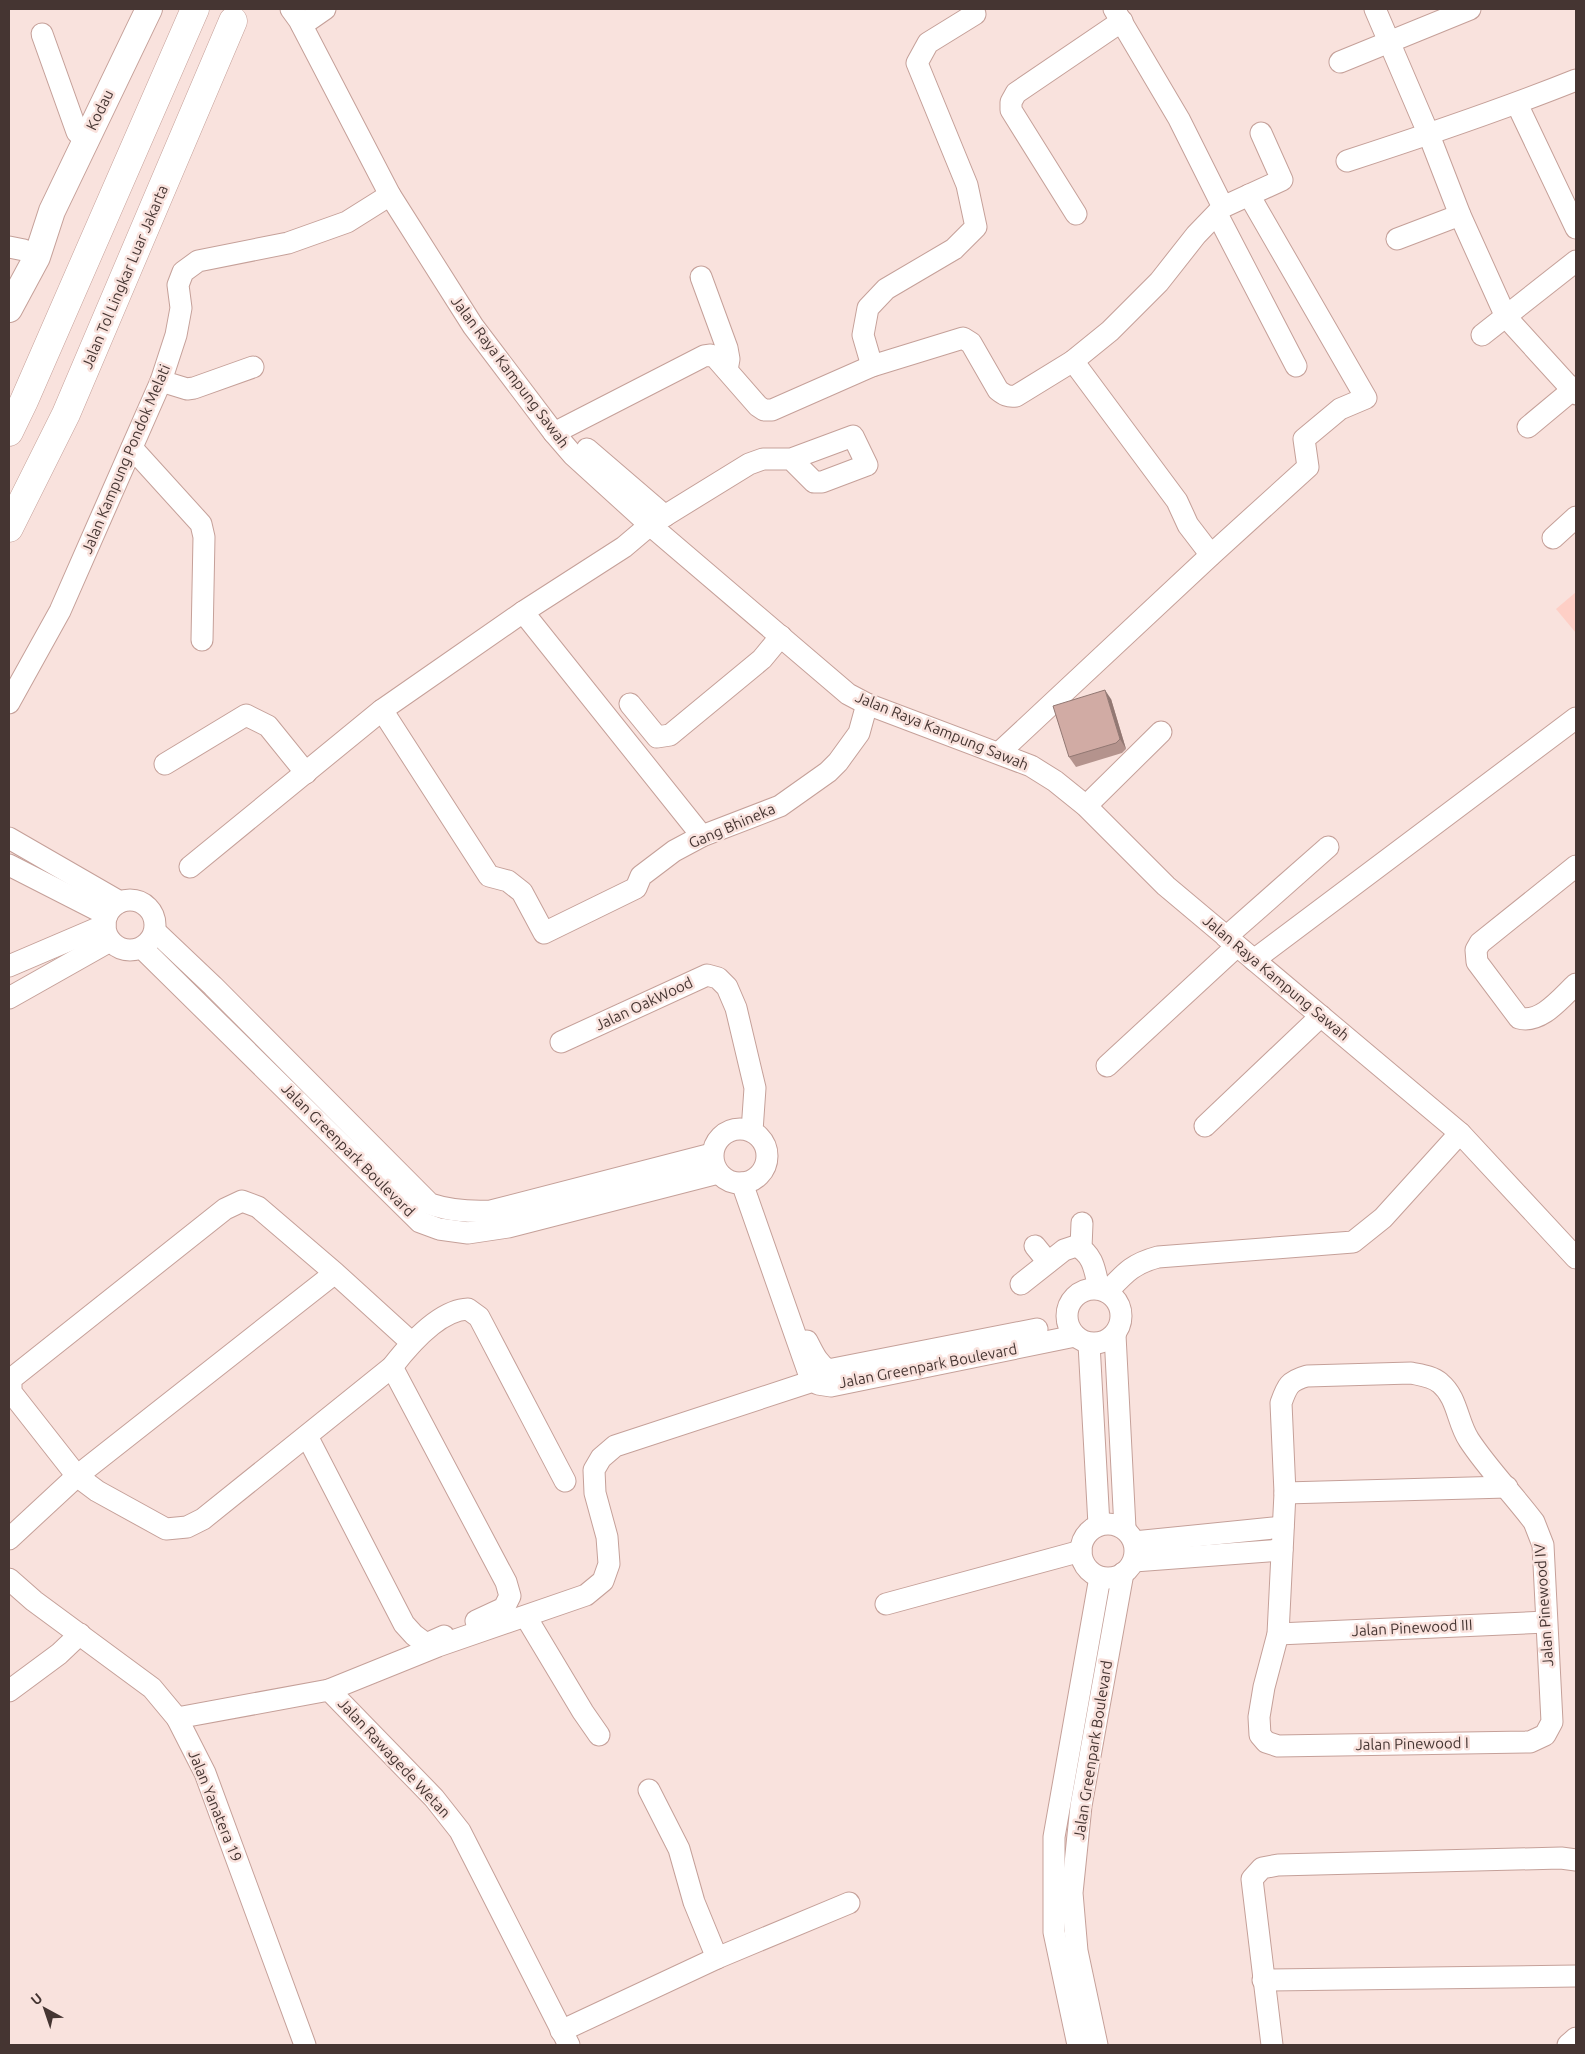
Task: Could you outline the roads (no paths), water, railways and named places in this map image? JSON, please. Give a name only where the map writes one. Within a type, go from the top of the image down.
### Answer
[{"type":"highway","points":[[9,432],[195,9]]},
{"type":"highway","name":"Jalan Tol Lingkar Luar Jakarta","points":[[9,528],[66,414],[233,22]]},
{"type":"main road","name":"Kodau","points":[[9,309],[37,257],[52,211],[149,9]]},
{"type":"main road","name":"Kodau","points":[[9,278],[16,249],[52,211]]},
{"type":"street","points":[[298,16],[325,9]]},
{"type":"street","points":[[1375,9],[1429,135],[1460,215],[1506,317],[1575,390],[1528,427]]},
{"type":"street","points":[[1340,62],[1470,9]]},
{"type":"street","points":[[872,366],[863,335],[868,308],[886,289],[954,249],[976,227],[968,185],[917,63],[928,43],[975,14]]},
{"type":"street","points":[[1076,214],[1011,110],[1011,102],[1016,92],[1118,15],[1179,119],[1220,210],[1296,366]]},
{"type":"street","name":"Jalan Raya Kampung Sawah","points":[[298,16],[390,195],[473,326],[554,433],[573,455],[657,520],[782,636],[848,694],[867,704],[1031,766],[1055,781],[1086,806],[1166,886],[1460,1133],[1576,1258]]},
{"type":"street","points":[[42,34],[77,132],[86,141]]},
{"type":"street","points":[[1347,160],[1429,135],[1517,104],[1576,80]]},
{"type":"street","points":[[1517,104],[1576,228]]},
{"type":"street","points":[[554,433],[704,356],[711,355],[716,358],[758,406],[764,410],[772,410],[872,366],[966,338],[971,343],[998,390],[1003,395],[1016,396],[1073,361],[1110,331],[1159,282],[1196,235],[1220,210],[1282,180],[1261,134]]},
{"type":"street","name":"Jalan Kampung Pondok Melati","points":[[9,703],[60,611],[161,381],[176,335],[181,308],[178,285],[183,272],[198,261],[288,243],[347,222],[390,195]]},
{"type":"street","points":[[999,753],[1308,467],[1304,439],[1340,409],[1366,398],[1249,195]]},
{"type":"street","points":[[1398,238],[1460,215]]},
{"type":"street","points":[[1482,336],[1576,261]]},
{"type":"street","points":[[701,276],[727,348],[729,359],[726,370]]},
{"type":"street","points":[[1073,361],[1177,501],[1188,525],[1211,555]]},
{"type":"street","points":[[161,381],[194,388],[253,367]]},
{"type":"street","points":[[132,448],[201,524],[204,537],[202,640]]},
{"type":"street","points":[[190,867],[382,710],[523,612],[624,547],[657,520],[749,464],[763,459],[791,459]]},
{"type":"street","points":[[1553,538],[1576,518]]},
{"type":"street","points":[[523,612],[702,836]]},
{"type":"street","points":[[630,704],[657,737],[670,735],[762,658],[782,636]]},
{"type":"street","name":"Gang Bhineka","points":[[382,710],[489,876],[508,881],[522,892],[544,932],[636,888],[641,876],[674,852],[702,836],[780,806],[828,772],[838,762],[858,733],[867,704]]},
{"type":"street","points":[[165,764],[246,715],[268,726],[306,773]]},
{"type":"street","points":[[1254,960],[1576,718]]},
{"type":"street","points":[[1086,806],[1161,732]]},
{"type":"street","points":[[9,838],[111,921],[125,950],[142,948],[155,931],[155,917],[147,905],[134,900],[111,921],[9,998]]},
{"type":"street","points":[[1108,1066],[1231,941],[1328,848]]},
{"type":"street","points":[[9,865],[111,921]]},
{"type":"street","points":[[1576,866],[1494,931],[1480,943],[1476,950],[1477,962],[1519,1018],[1533,1019],[1544,1013],[1576,984]]},
{"type":"street","points":[[9,966],[111,921]]},
{"type":"street","name":"Jalan Greenpark Boulevard","points":[[155,931],[213,986],[430,1204],[446,1210],[466,1212],[491,1211],[715,1164]]},
{"type":"street","name":"Jalan Greenpark Boulevard","points":[[142,948],[198,1001],[420,1222],[439,1229],[468,1233],[508,1227],[715,1164]]},
{"type":"street","name":"Jalan OakWood","points":[[561,1042],[707,975],[718,978],[727,987],[736,1008],[756,1088],[752,1130]]},
{"type":"street","points":[[198,1001],[213,986]]},
{"type":"street","points":[[1205,1126],[1322,1016]]},
{"type":"street","points":[[734,1128],[752,1130],[765,1144],[766,1163],[748,1181],[729,1181],[715,1164],[719,1137],[734,1128]]},
{"type":"street","points":[[1098,1525],[1077,1334],[1066,1314],[1074,1298],[1081,1292],[1103,1290],[1128,1270],[1142,1262],[1158,1257],[1354,1242],[1383,1218],[1460,1133]]},
{"type":"street","points":[[330,1690],[438,1646],[586,1595],[603,1581],[610,1564],[607,1537],[596,1493],[594,1470],[601,1458],[615,1446],[814,1381],[809,1374],[748,1181]]},
{"type":"street","name":"Jalan Greenpark Boulevard","points":[[748,1181],[808,1341],[815,1357],[828,1370],[1077,1334]]},
{"type":"street","points":[[412,1342],[258,1207],[242,1201],[224,1209],[11,1379],[11,1392],[77,1476],[97,1491],[166,1529],[187,1528],[203,1519],[392,1367],[412,1342],[444,1316],[457,1309],[468,1308],[479,1318],[565,1481]]},
{"type":"street","points":[[1081,1248],[1082,1224]]},
{"type":"street","points":[[1021,1284],[1041,1254],[1076,1246],[1088,1254],[1103,1290],[1119,1304],[1122,1312],[1119,1328],[1114,1335],[1103,1342],[1077,1334]]},
{"type":"street","points":[[9,1539],[77,1476],[335,1273]]},
{"type":"street","name":"Jalan Greenpark Boulevard","points":[[814,1381],[824,1386],[831,1386],[1077,1334]]},
{"type":"street","name":"Jalan Greenpark Boulevard","points":[[1097,2045],[1077,1951],[1072,1893],[1080,1806],[1129,1551],[1114,1335]]},
{"type":"street","points":[[307,1436],[404,1624],[414,1635],[426,1644],[504,1608],[510,1596],[506,1582],[392,1367]]},
{"type":"street","name":"Jalan Pinewood IV","points":[[1285,1493],[1281,1403],[1286,1389],[1294,1380],[1307,1376],[1411,1373],[1438,1381],[1456,1405],[1468,1439],[1534,1522],[1543,1545],[1552,1722],[1545,1736]]},
{"type":"street","points":[[1278,1634],[1285,1493],[1507,1487]]},
{"type":"street","points":[[1112,1523],[1129,1551],[1112,1578],[1100,1577],[1094,1574],[1084,1564],[1081,1551],[1086,1536],[1098,1525],[1112,1523]]},
{"type":"street","points":[[1129,1551],[1282,1538]]},
{"type":"street","points":[[886,1604],[1081,1551]]},
{"type":"street","name":"Jalan Greenpark Boulevard","points":[[1078,2045],[1054,1932],[1054,1837],[1100,1577]]},
{"type":"street","name":"Jalan Yanatera 19","points":[[13,1589],[80,1634],[152,1688],[177,1718],[204,1773],[305,2045]]},
{"type":"street","points":[[526,1617],[583,1712],[599,1735]]},
{"type":"street","name":"Jalan Pinewood III","points":[[1278,1634],[1546,1622]]},
{"type":"street","points":[[9,1691],[59,1654],[80,1634]]},
{"type":"street","name":"Jalan Pinewood I","points":[[1278,1634],[1264,1686],[1259,1718],[1260,1735],[1266,1742],[1278,1746],[1530,1742],[1545,1736]]},
{"type":"street","name":"Jalan Rawagede Wetan","points":[[177,1718],[330,1690],[434,1798],[460,1831],[565,2038]]},
{"type":"street","points":[[649,1790],[680,1849],[694,1902],[717,1958]]},
{"type":"street","points":[[1272,2045],[1252,1879],[1262,1868],[1278,1865],[1561,1858],[1576,1860]]},
{"type":"street","points":[[565,2038],[717,1958],[849,1902]]},
{"type":"street","points":[[1264,1980],[1576,1976]]},
{"type":"street","points":[[1568,2045],[1576,2038]]}]
